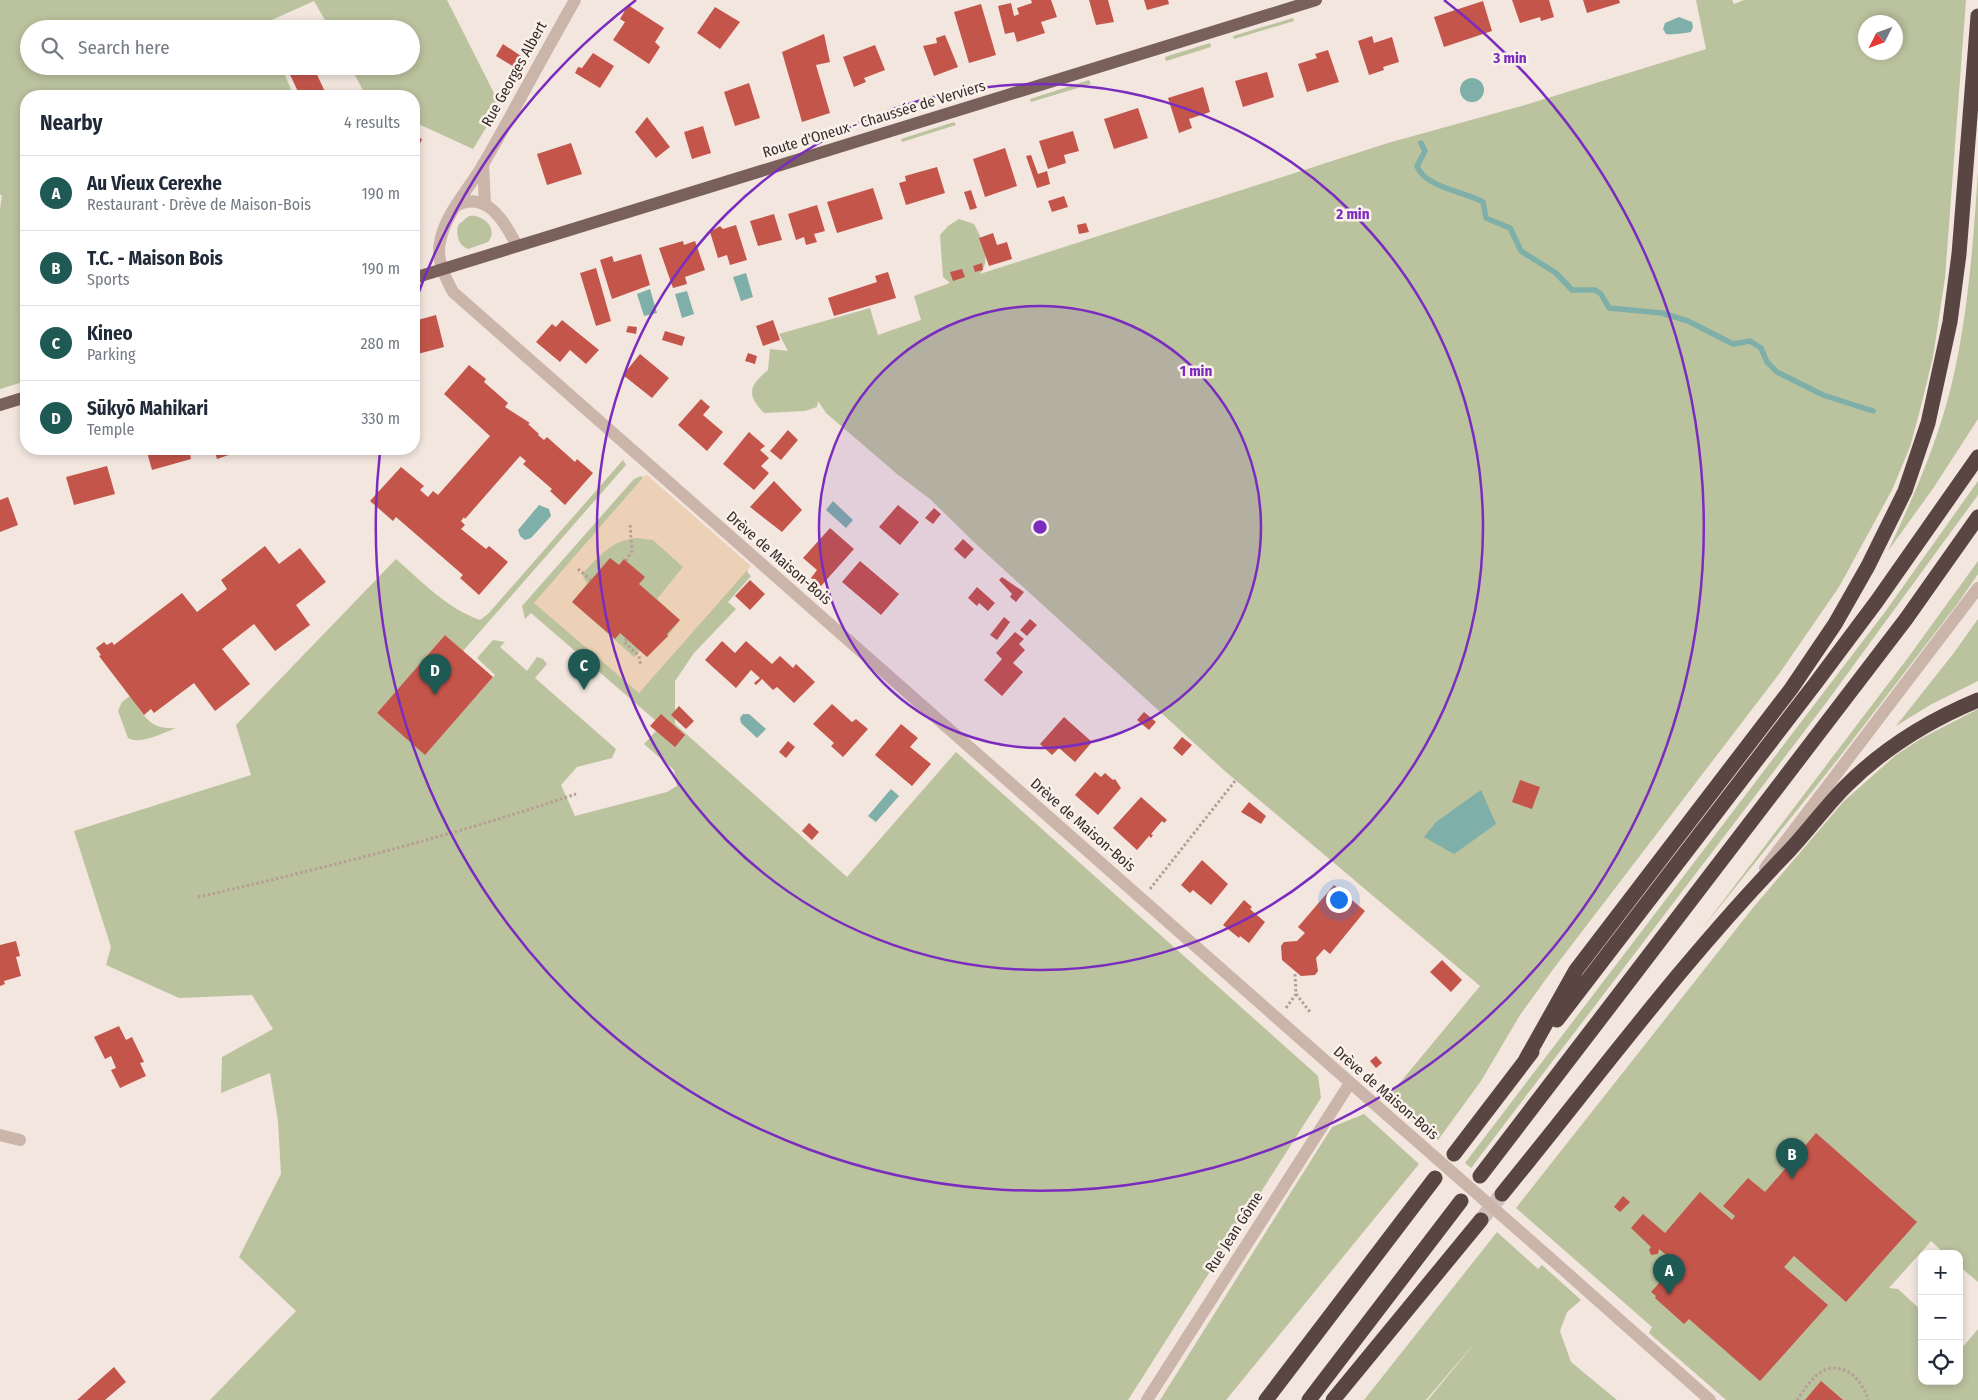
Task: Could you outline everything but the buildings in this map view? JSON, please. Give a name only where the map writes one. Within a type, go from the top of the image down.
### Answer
[{"type":"highway","points":[[1526,1059],[1576,970],[1785,697],[1835,624],[1868,566],[1905,491],[1928,422],[1950,322],[1959,254],[1978,16]]},
{"type":"highway","points":[[1454,1154],[1832,662],[1978,457]]},
{"type":"highway","points":[[1480,1176],[1906,619],[1978,517]]},
{"type":"highway","points":[[1502,1194],[1598,1077],[1669,985],[1746,894],[1790,849],[1847,785],[1885,753],[1927,725],[1978,700]]},
{"type":"highway","points":[[1266,1400],[1435,1178]]},
{"type":"highway","points":[[1309,1400],[1461,1201]]},
{"type":"highway","points":[[1333,1400],[1481,1220]]},
{"type":"main road","name":"Route d'Oneux - Chaussée de Verviers","points":[[420,276],[1316,0]]},
{"type":"main road","points":[[0,406],[20,399]]},
{"type":"street","name":"Rue Georges Albert","points":[[442,269],[439,258],[439,245],[446,223],[484,164],[516,103],[575,0]]},
{"type":"street","name":"Rue Georges Albert","points":[[484,164],[485,205]]},
{"type":"street","points":[[456,206],[466,200],[478,201],[485,205],[504,223],[517,246]]},
{"type":"street","name":"Drève de Maison-Bois","points":[[442,269],[453,292],[489,326],[1710,1400]]},
{"type":"street","points":[[1746,894],[1978,588]]},
{"type":"street","name":"Rue Jean Gôme","points":[[1147,1400],[1350,1083]]},
{"type":"street","points":[[0,1135],[20,1140]]},
{"type":"path","points":[[626,560],[632,551],[630,524]]},
{"type":"path","points":[[578,569],[591,580]]},
{"type":"path","points":[[627,639],[624,642],[639,656],[641,666]]},
{"type":"path","points":[[1142,899],[1235,781]]},
{"type":"path","points":[[198,897],[265,882],[503,818],[576,794]]},
{"type":"path","points":[[1295,974],[1296,994],[1310,1012]]},
{"type":"path","points":[[1796,1400],[1822,1371],[1834,1368],[1842,1369],[1854,1375],[1861,1384],[1868,1400]]},
{"type":"green space","points":[[0,0],[447,0],[500,105],[473,149],[420,125],[420,90],[363,90],[355,75],[420,75],[420,20],[325,20],[314,1],[272,20],[20,20],[20,75],[285,75],[291,90],[20,90],[20,383],[0,389],[0,209],[2,195],[0,195]]},
{"type":"green space","points":[[1696,0],[1732,0],[1734,4],[1744,0],[1966,0],[1945,278],[1933,357],[1921,406],[1910,447],[1892,490],[1839,587],[1779,674],[1551,972],[1520,1015],[1481,1081],[1438,1140],[1389,1096],[1480,986],[1226,772],[977,545],[930,499],[897,474],[826,413],[818,401],[817,407],[805,411],[764,413],[754,401],[752,390],[757,381],[768,370],[770,349],[788,351],[779,334],[870,308],[878,335],[921,320],[914,296],[950,283],[943,277],[940,235],[948,226],[959,219],[974,224],[983,242],[985,262],[980,274],[1388,143],[1525,105],[1706,49]]},
{"type":"green space","points":[[1293,18],[1294,21],[1234,39],[1233,36]]},
{"type":"green space","points":[[1210,43],[1211,47],[1166,61],[1165,57]]},
{"type":"green space","points":[[1089,80],[1091,84],[1031,102],[1030,99]]},
{"type":"green space","points":[[954,122],[956,125],[902,142],[901,139]]},
{"type":"green space","points":[[1978,172],[1978,419],[1934,487],[1888,551],[1924,470],[1939,429],[1951,387],[1966,307]]},
{"type":"green space","points":[[469,216],[479,217],[484,220],[488,223],[492,232],[488,242],[468,249],[458,239],[457,232],[458,225]]},
{"type":"green space","points":[[623,460],[626,465],[463,651],[445,635],[377,713],[425,754],[495,675],[477,658],[493,640],[505,642],[500,647],[527,671],[537,657],[543,659],[547,664],[535,678],[616,749],[612,758],[577,767],[561,785],[575,816],[667,792],[677,786],[674,770],[644,744],[656,731],[655,720],[531,613],[525,619],[522,606],[634,479],[641,476],[748,570],[747,572],[751,576],[728,602],[736,609],[694,653],[675,681],[675,724],[847,877],[956,752],[1318,1076],[1321,1098],[1128,1400],[210,1400],[296,1311],[239,1257],[281,1174],[278,1121],[270,1073],[221,1093],[222,1057],[273,1029],[252,995],[179,998],[106,965],[111,947],[74,831],[251,775],[236,725],[396,559],[446,602],[480,620],[488,614]]},
{"type":"green space","points":[[1978,481],[1978,495],[1826,703],[1471,1168],[1465,1163],[1885,612]]},
{"type":"green space","points":[[1978,561],[1978,574],[1958,603],[1838,759],[1701,930],[1907,659]]},
{"type":"green space","points":[[1978,619],[1978,681],[1930,705],[1896,726],[1953,654]]},
{"type":"green space","points":[[130,696],[148,720],[160,727],[176,728],[145,739],[133,740],[128,738],[118,711],[122,702]]},
{"type":"green space","points":[[1978,709],[1978,1282],[1963,1269],[1963,1250],[1941,1250],[1931,1241],[1923,1250],[1918,1250],[1918,1256],[1889,1288],[1898,1289],[1918,1307],[1918,1385],[1963,1385],[1963,1347],[1978,1329],[1978,1400],[1726,1400],[1649,1333],[1652,1327],[1516,1208],[1752,909],[1843,802],[1896,755],[1922,738]]},
{"type":"green space","points":[[1364,1114],[1419,1164],[1226,1400],[1160,1400],[1332,1127]]},
{"type":"green space","points":[[1497,1232],[1538,1269],[1542,1265],[1581,1300],[1567,1312],[1560,1331],[1571,1362],[1617,1400],[1428,1400],[1478,1339],[1426,1400],[1364,1400]]},
{"type":"sand","points":[[646,474],[751,566],[639,693],[534,603]],"holes":[[[628,539],[653,540],[683,567],[657,599],[680,620],[668,636],[647,656],[640,650],[634,657],[572,602],[587,584],[582,574],[606,550]]]},
{"type":"water","points":[[1679,17],[1692,22],[1691,32],[1666,34],[1663,29],[1665,23]]},
{"type":"water","points":[[1472,78],[1477,79],[1483,85],[1483,95],[1477,101],[1472,102],[1467,101],[1461,95],[1460,90],[1461,85],[1467,79]]},
{"type":"water","points":[[746,273],[753,297],[741,301],[733,277]]},
{"type":"water","points":[[650,289],[657,313],[644,316],[637,294]]},
{"type":"water","points":[[687,291],[694,314],[682,318],[675,294]]},
{"type":"water","points":[[833,501],[853,520],[846,528],[826,510]]},
{"type":"water","points":[[539,505],[549,509],[551,516],[531,538],[525,540],[520,536],[518,530]]},
{"type":"water","points":[[743,714],[749,714],[766,729],[757,738],[741,723],[740,718]]},
{"type":"water","points":[[891,789],[899,796],[876,822],[868,816]]},
{"type":"water","points":[[1481,790],[1496,824],[1454,854],[1424,837],[1436,822]]},
{"type":"waterway","points":[[1421,143],[1425,151],[1417,166],[1421,173],[1436,184],[1483,202],[1486,218],[1510,228],[1521,251],[1556,273],[1572,290],[1595,290],[1601,294],[1609,308],[1662,313],[1688,321],[1733,344],[1750,341],[1761,348],[1767,362],[1777,372],[1823,395],[1873,411]]},
{"type":"tunnel","points":[[1481,1220],[1502,1194]]},
{"type":"place","name":"Kineo","points":[[584,690]]},
{"type":"place","name":"Sūkyō Mahikari","points":[[435,695]]},
{"type":"place","name":"T.C. - Maison Bois","points":[[1792,1179]]},
{"type":"place","name":"Au Vieux Cerexhe","points":[[1669,1295]]}]
